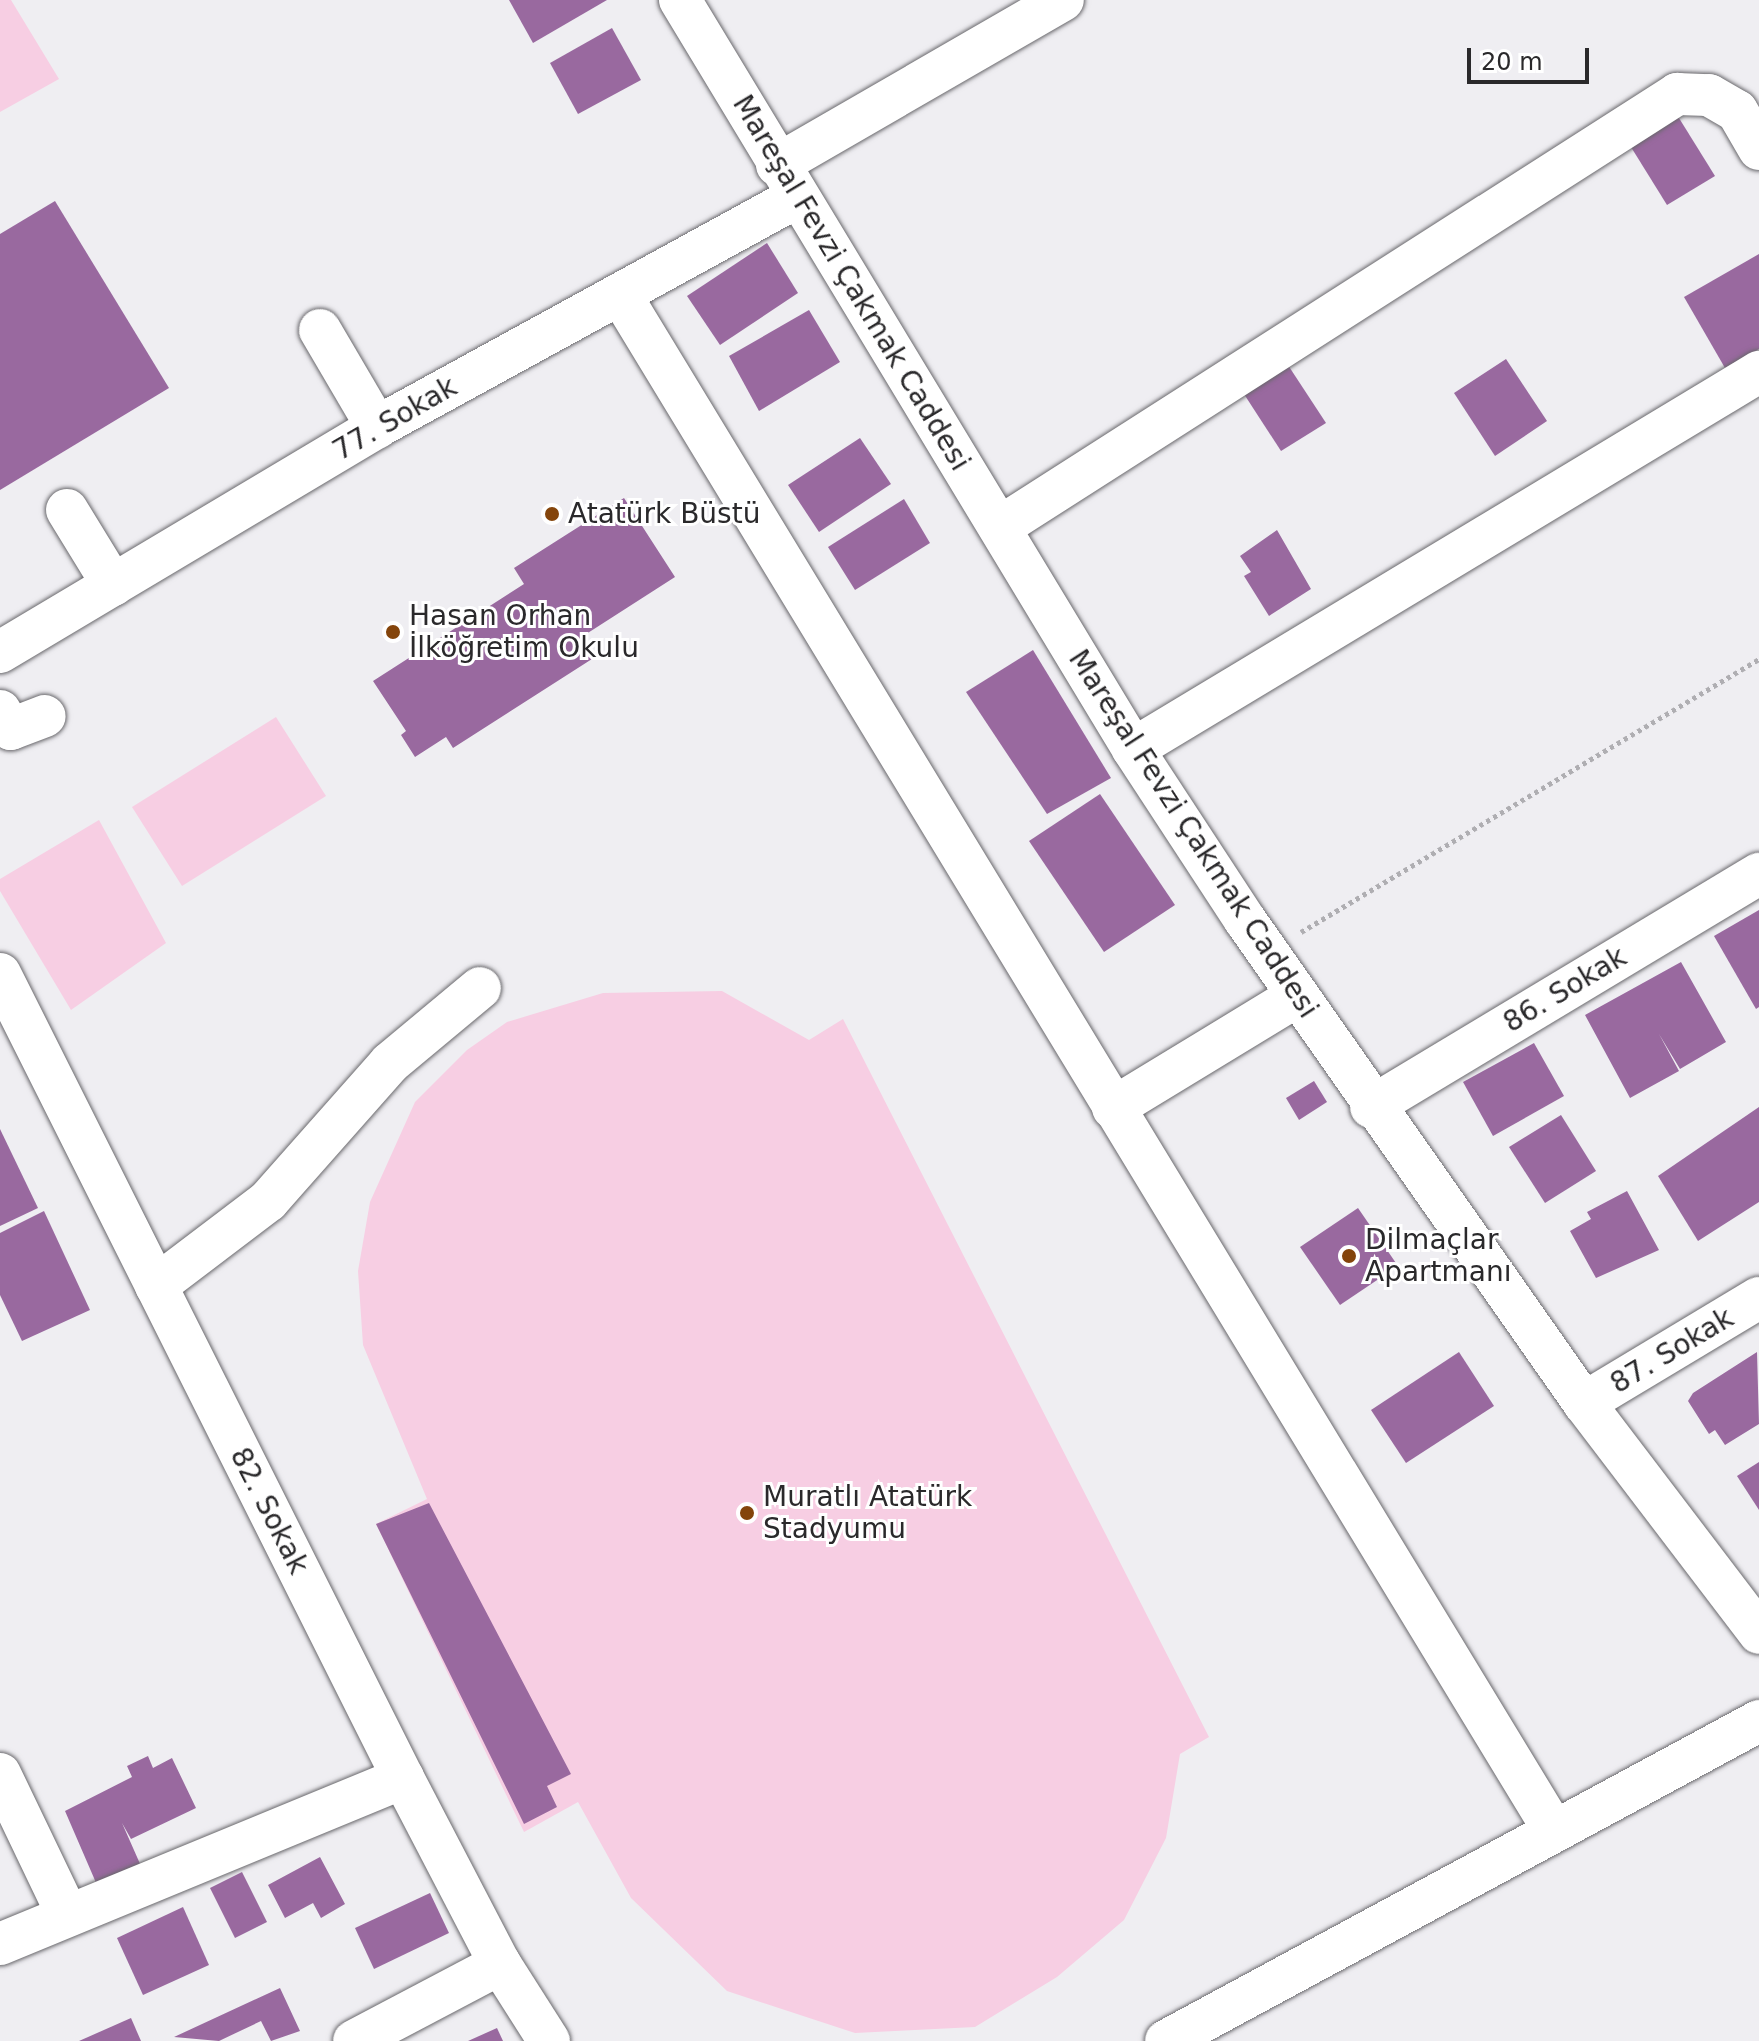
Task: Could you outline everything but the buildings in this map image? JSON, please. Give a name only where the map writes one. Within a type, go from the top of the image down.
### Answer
[{"type":"street","name":"Mareşal Fevzi Çakmak Caddesi","points":[[680,0],[1133,749],[1266,953],[1371,1107],[1584,1403],[1759,1633]]},
{"type":"street","name":"77. Sokak","points":[[0,652],[113,585],[243,525],[377,427],[620,294],[1063,0]]},
{"type":"street","points":[[1000,527],[1677,94],[1709,95],[1737,111],[1759,149]]},
{"type":"street","points":[[620,294],[1554,1831]]},
{"type":"street","points":[[320,330],[377,427]]},
{"type":"street","points":[[1133,749],[1759,372]]},
{"type":"street","points":[[67,510],[113,585]]},
{"type":"street","points":[[0,711],[11,729],[45,716]]},
{"type":"street","name":"86. Sokak","points":[[1371,1107],[1759,874]]},
{"type":"street","name":"82. Sokak","points":[[0,974],[403,1778],[500,1964],[549,2041]]},
{"type":"street","points":[[156,1286],[268,1201],[390,1063],[480,988]]},
{"type":"street","points":[[1113,1108],[1297,996]]},
{"type":"street","name":"87. Sokak","points":[[1584,1403],[1759,1298]]},
{"type":"street","points":[[1166,2041],[1759,1721]]},
{"type":"street","points":[[0,1774],[68,1916]]},
{"type":"street","points":[[0,1944],[403,1778]]},
{"type":"street","points":[[354,2041],[500,1964]]},
{"type":"path","points":[[1266,953],[1759,659]]},
{"type":"shaded area","points":[[0,0],[11,0],[59,79],[0,112]]},
{"type":"shaded area","points":[[276,717],[326,796],[182,886],[132,807]]},
{"type":"shaded area","points":[[99,820],[166,943],[71,1010],[0,891],[0,879]]},
{"type":"shaded area","name":"Muratlı Atatürk Stadyumu","points":[[722,991],[809,1040],[843,1019],[1209,1737],[1180,1754],[1166,1838],[1124,1920],[1057,1977],[975,2027],[855,2033],[727,1991],[631,1898],[578,1802],[524,1832],[376,1524],[427,1499],[363,1345],[358,1271],[370,1202],[415,1102],[467,1050],[507,1022],[603,993]]},
{"type":"place","name":"Atatürk Büstü","points":[[552,514]]},
{"type":"place","name":"Hasan Orhan İlköğretim Okulu","points":[[393,632]]},
{"type":"place","name":"Dilmaçlar Apartmanı","points":[[1349,1256]]},
{"type":"place","name":"Muratlı Atatürk Stadyumu","points":[[747,1513]]}]
